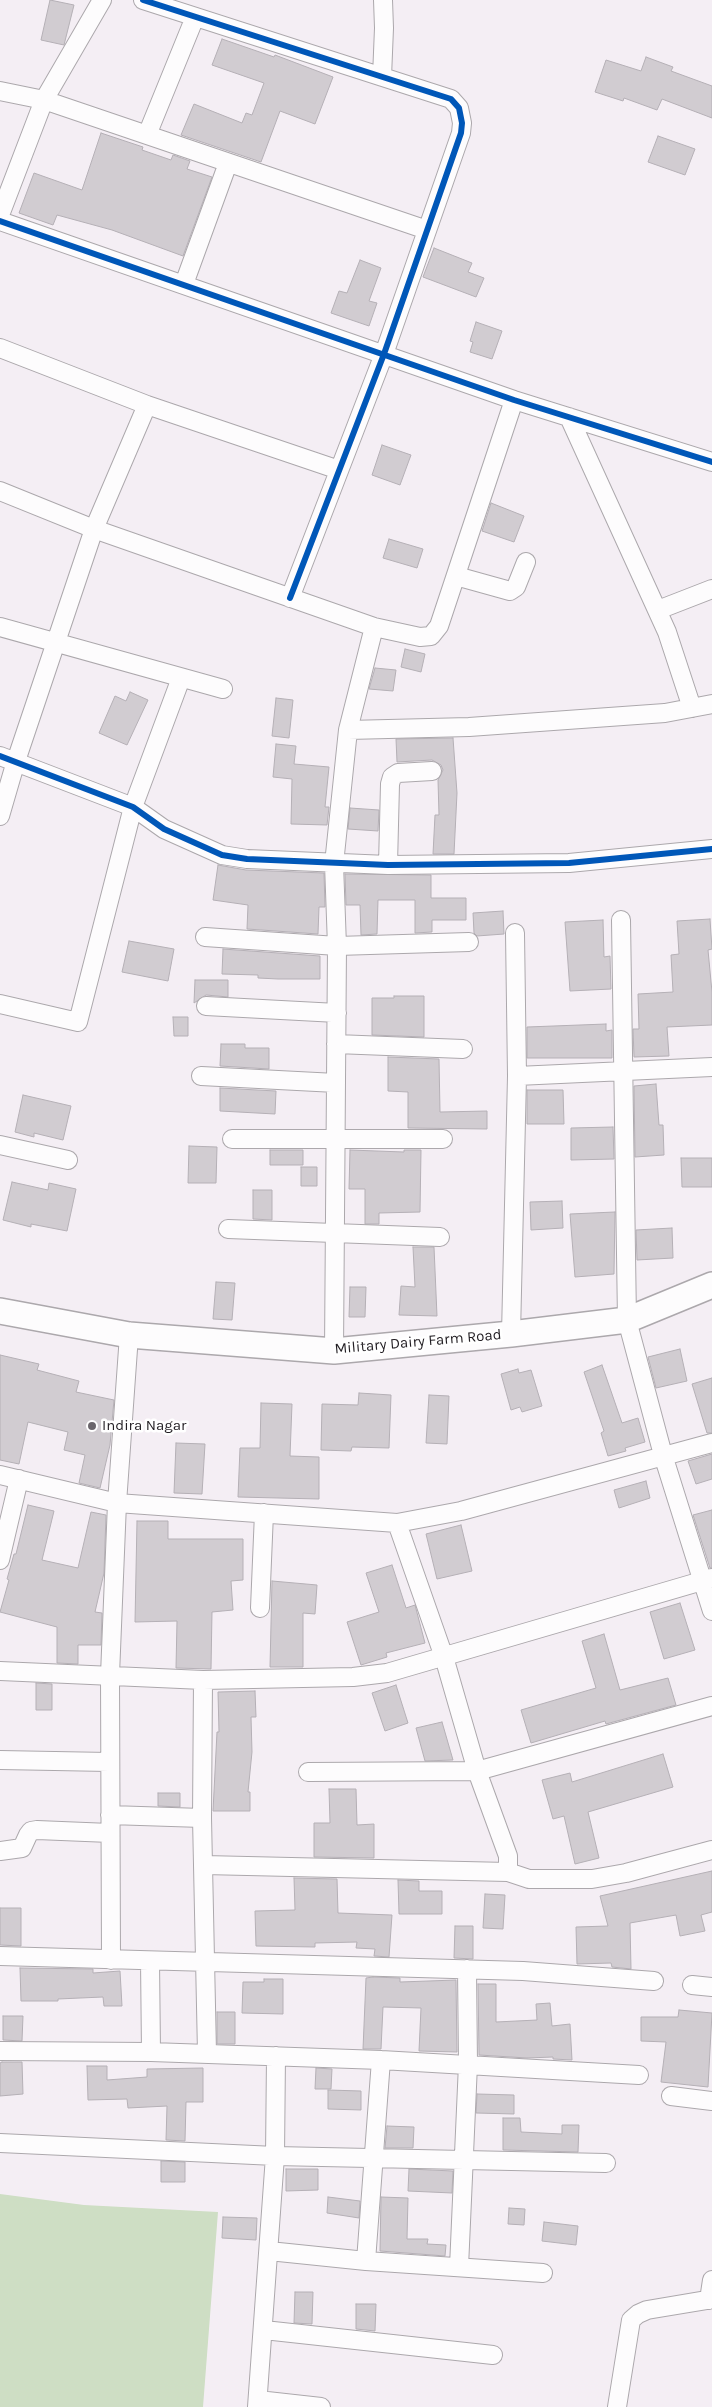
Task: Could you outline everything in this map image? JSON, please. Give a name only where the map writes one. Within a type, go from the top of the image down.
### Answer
[{"type":"main road","name":"Military Dairy Farm Road","points":[[0,1311],[129,1335],[334,1351],[511,1334],[627,1320],[712,1285]]},
{"type":"street","points":[[0,215],[44,100],[102,0]]},
{"type":"street","points":[[143,0],[451,99],[459,108],[462,122],[461,133],[384,354],[290,598]]},
{"type":"street","points":[[382,77],[383,0]]},
{"type":"street","points":[[147,135],[195,17]]},
{"type":"street","points":[[0,91],[44,100],[426,230]]},
{"type":"street","points":[[184,284],[228,163]]},
{"type":"street","points":[[0,221],[514,400],[712,462]]},
{"type":"street","points":[[0,348],[147,405],[339,470]]},
{"type":"street","points":[[0,491],[94,529],[374,627],[420,637],[431,636],[439,626],[514,400]]},
{"type":"street","points":[[0,816],[8,758],[55,644],[94,529],[147,405]]},
{"type":"street","points":[[569,417],[658,610],[692,708]]},
{"type":"street","points":[[456,576],[510,591],[516,587],[526,562]]},
{"type":"street","points":[[658,610],[712,588]]},
{"type":"street","points":[[0,627],[55,644],[223,689]]},
{"type":"street","points":[[334,1351],[337,946],[334,864],[348,730],[374,627]]},
{"type":"street","points":[[0,1004],[78,1022],[133,807],[181,678]]},
{"type":"street","points":[[348,730],[469,727],[665,713],[712,704]]},
{"type":"street","points":[[8,758],[133,807],[164,829],[222,854],[247,859],[388,865],[569,863],[712,849]]},
{"type":"street","points":[[388,865],[390,784],[392,777],[398,773],[432,772]]},
{"type":"street","points":[[621,920],[627,1320],[663,1456],[708,1580],[712,1612]]},
{"type":"street","points":[[511,1334],[517,1076],[515,933]]},
{"type":"street","points":[[205,937],[337,946],[469,942]]},
{"type":"street","points":[[206,1006],[337,1013]]},
{"type":"street","points":[[336,1044],[462,1049]]},
{"type":"street","points":[[517,1076],[712,1067]]},
{"type":"street","points":[[201,1076],[336,1083]]},
{"type":"street","points":[[232,1139],[443,1139]]},
{"type":"street","points":[[0,1145],[68,1160]]},
{"type":"street","points":[[228,1229],[440,1237]]},
{"type":"street","points":[[112,1960],[109,1762],[110,1675],[117,1503],[129,1335]]},
{"type":"street","points":[[0,1475],[117,1503],[397,1523],[461,1511],[712,1442]]},
{"type":"street","points":[[0,1560],[19,1479]]},
{"type":"street","points":[[260,1608],[264,1513]]},
{"type":"street","points":[[397,1523],[444,1657],[477,1771],[508,1856],[508,1872]]},
{"type":"street","points":[[0,1671],[203,1680],[353,1677],[387,1673],[708,1580]]},
{"type":"street","points":[[203,1680],[202,1818],[207,2053]]},
{"type":"street","points":[[308,1772],[477,1771],[712,1706]]},
{"type":"street","points":[[0,1760],[109,1762]]},
{"type":"street","points":[[110,1815],[202,1818]]},
{"type":"street","points":[[0,1851],[22,1848],[31,1831],[37,1830],[110,1833]]},
{"type":"street","points":[[204,1865],[508,1872],[529,1879],[592,1879],[626,1873],[712,1850]]},
{"type":"street","points":[[0,1956],[466,1969],[654,1981]]},
{"type":"street","points":[[150,1961],[150,2052]]},
{"type":"street","points":[[459,2267],[468,2064],[466,1969]]},
{"type":"street","points":[[692,1985],[712,1987]]},
{"type":"street","points":[[0,2051],[207,2053],[468,2064],[639,2076]]},
{"type":"street","points":[[276,2056],[275,2156],[258,2404],[321,2407]]},
{"type":"street","points":[[366,2261],[372,2159],[381,2060]]},
{"type":"street","points":[[671,2096],[712,2101]]},
{"type":"street","points":[[0,2143],[275,2156],[606,2163]]},
{"type":"street","points":[[269,2251],[366,2261],[543,2273]]},
{"type":"street","points":[[617,2407],[631,2320],[647,2310],[711,2299],[712,2280]]},
{"type":"street","points":[[264,2330],[493,2355]]},
{"type":"green space","points":[[0,2194],[84,2205],[218,2212],[203,2407],[0,2407]]},
{"type":"building","points":[[50,0],[74,5],[64,45],[41,40]]},
{"type":"building","points":[[222,39],[274,57],[275,55],[333,77],[315,124],[280,111],[261,162],[181,135],[194,104],[242,123],[246,113],[252,115],[264,83],[212,65]]},
{"type":"building","points":[[646,57],[673,67],[671,71],[712,86],[712,118],[662,99],[657,110],[624,98],[623,101],[595,92],[606,60],[641,71]]},
{"type":"building","points":[[101,133],[143,147],[142,150],[171,160],[173,155],[190,161],[187,169],[212,177],[183,256],[112,230],[57,215],[53,225],[19,213],[34,173],[82,190]]},
{"type":"building","points":[[658,136],[695,149],[685,175],[648,162]]},
{"type":"building","points":[[434,248],[472,263],[468,272],[484,278],[476,297],[423,277]]},
{"type":"building","points":[[360,260],[381,268],[369,301],[377,303],[369,326],[331,313],[339,291],[347,293]]},
{"type":"building","points":[[476,322],[502,331],[492,359],[470,352],[473,342],[470,341]]},
{"type":"building","points":[[382,445],[411,455],[400,485],[372,475]]},
{"type":"building","points":[[491,503],[524,516],[514,542],[482,531]]},
{"type":"building","points":[[389,539],[423,549],[417,568],[383,558]]},
{"type":"building","points":[[405,649],[425,654],[421,672],[401,667]]},
{"type":"building","points":[[375,668],[396,670],[393,691],[369,689]]},
{"type":"building","points":[[130,692],[148,700],[127,745],[99,733],[115,696],[126,701]]},
{"type":"building","points":[[276,698],[293,700],[289,738],[272,736]]},
{"type":"building","points":[[453,738],[457,793],[454,854],[433,854],[435,815],[439,815],[438,780],[443,770],[441,765],[432,760],[397,762],[396,739]]},
{"type":"building","points":[[276,744],[296,746],[294,764],[329,767],[325,807],[329,807],[327,825],[291,824],[292,779],[273,777]]},
{"type":"building","points":[[350,808],[379,810],[378,831],[348,829]]},
{"type":"building","points":[[218,865],[246,870],[324,873],[325,907],[319,907],[318,934],[247,929],[248,905],[213,900]]},
{"type":"building","points":[[345,874],[431,875],[431,898],[466,898],[466,920],[432,920],[432,932],[415,933],[415,900],[378,900],[377,934],[361,935],[360,905],[346,905]]},
{"type":"building","points":[[503,911],[504,934],[477,936],[474,933],[473,913]]},
{"type":"building","points":[[710,919],[712,949],[708,950],[712,992],[712,1025],[667,1027],[669,1056],[634,1057],[633,1029],[639,1029],[638,994],[673,992],[671,955],[679,954],[677,921]]},
{"type":"building","points":[[603,920],[604,957],[610,956],[611,989],[570,991],[565,922]]},
{"type":"building","points":[[129,941],[174,949],[168,981],[122,972]]},
{"type":"building","points":[[223,949],[320,956],[320,979],[258,978],[258,975],[222,974]]},
{"type":"building","points":[[195,980],[228,980],[228,997],[206,995],[194,1003]]},
{"type":"building","points":[[394,996],[424,996],[424,1037],[372,1035],[372,998],[394,998]]},
{"type":"building","points":[[173,1017],[188,1017],[188,1036],[174,1036]]},
{"type":"building","points":[[606,1024],[606,1031],[612,1030],[612,1058],[527,1058],[527,1027]]},
{"type":"building","points":[[221,1044],[245,1044],[245,1048],[269,1048],[269,1069],[220,1066]]},
{"type":"building","points":[[388,1057],[439,1059],[440,1112],[487,1111],[487,1129],[408,1128],[408,1092],[388,1091]]},
{"type":"building","points":[[656,1084],[659,1125],[663,1125],[664,1155],[635,1157],[634,1086]]},
{"type":"building","points":[[220,1088],[276,1091],[275,1114],[220,1111]]},
{"type":"building","points":[[527,1090],[563,1090],[564,1124],[527,1124]]},
{"type":"building","points":[[23,1095],[71,1106],[63,1140],[34,1133],[34,1137],[15,1132]]},
{"type":"building","points":[[613,1127],[614,1159],[571,1160],[571,1128]]},
{"type":"building","points":[[189,1146],[217,1147],[216,1183],[188,1183]]},
{"type":"building","points":[[270,1150],[303,1150],[303,1165],[270,1165]]},
{"type":"building","points":[[350,1150],[404,1152],[404,1150],[421,1150],[420,1212],[379,1213],[379,1224],[365,1224],[365,1189],[349,1189]]},
{"type":"building","points":[[681,1158],[712,1158],[712,1187],[682,1187]]},
{"type":"building","points":[[301,1167],[317,1167],[317,1186],[301,1186]]},
{"type":"building","points":[[12,1182],[48,1190],[49,1183],[76,1189],[67,1231],[31,1224],[31,1227],[3,1220]]},
{"type":"building","points":[[253,1190],[272,1190],[272,1220],[253,1219]]},
{"type":"building","points":[[562,1201],[563,1228],[531,1230],[530,1202]]},
{"type":"building","points":[[615,1212],[614,1274],[575,1277],[570,1214]]},
{"type":"building","points":[[672,1228],[673,1258],[637,1260],[636,1230]]},
{"type":"building","points":[[413,1247],[434,1247],[437,1316],[399,1315],[401,1286],[415,1287]]},
{"type":"building","points":[[216,1282],[235,1283],[232,1320],[213,1319]]},
{"type":"building","points":[[350,1287],[366,1287],[365,1317],[349,1317]]},
{"type":"building","points":[[680,1349],[687,1381],[656,1388],[648,1357]]},
{"type":"building","points":[[0,1355],[39,1364],[37,1370],[79,1381],[76,1392],[114,1400],[110,1445],[100,1488],[79,1483],[85,1455],[64,1450],[68,1432],[28,1422],[19,1464],[0,1460]]},
{"type":"building","points":[[602,1365],[622,1423],[638,1418],[645,1442],[625,1448],[626,1451],[608,1456],[601,1433],[604,1431],[584,1372]]},
{"type":"building","points":[[518,1369],[519,1373],[531,1370],[542,1406],[522,1412],[520,1407],[511,1410],[501,1374]]},
{"type":"building","points":[[712,1378],[712,1433],[707,1433],[692,1384]]},
{"type":"building","points":[[359,1393],[391,1395],[389,1448],[352,1447],[351,1451],[321,1450],[322,1404],[358,1405]]},
{"type":"building","points":[[429,1395],[449,1396],[447,1444],[426,1443]]},
{"type":"building","points":[[261,1403],[292,1404],[290,1456],[319,1457],[319,1499],[238,1497],[240,1448],[260,1448]]},
{"type":"building","points":[[176,1443],[205,1444],[202,1494],[174,1493]]},
{"type":"building","points":[[712,1454],[712,1479],[696,1484],[688,1461]]},
{"type":"building","points":[[646,1481],[650,1498],[619,1508],[614,1490]]},
{"type":"building","points":[[28,1505],[54,1511],[42,1560],[78,1568],[91,1512],[106,1515],[104,1573],[95,1612],[102,1613],[101,1645],[78,1645],[78,1664],[57,1663],[57,1627],[0,1612],[9,1580],[7,1579],[14,1554],[16,1554]]},
{"type":"building","points":[[712,1510],[712,1568],[710,1568],[693,1515]]},
{"type":"building","points":[[137,1521],[168,1521],[168,1539],[243,1539],[243,1580],[231,1581],[233,1610],[212,1612],[211,1669],[176,1668],[177,1621],[135,1622]]},
{"type":"building","points":[[461,1525],[472,1571],[437,1579],[426,1534]]},
{"type":"building","points":[[392,1565],[406,1608],[415,1605],[425,1643],[386,1653],[387,1657],[361,1665],[347,1622],[379,1612],[366,1573]]},
{"type":"building","points":[[272,1581],[317,1585],[315,1614],[303,1613],[303,1667],[270,1667]]},
{"type":"building","points":[[680,1603],[695,1650],[664,1659],[650,1612]]},
{"type":"building","points":[[604,1634],[620,1690],[668,1678],[676,1705],[606,1724],[605,1721],[531,1743],[521,1710],[596,1688],[582,1641]]},
{"type":"building","points":[[36,1683],[52,1684],[52,1710],[36,1710]]},
{"type":"building","points":[[396,1685],[408,1723],[385,1731],[372,1693]]},
{"type":"building","points":[[255,1691],[256,1717],[251,1717],[252,1752],[248,1792],[250,1792],[250,1811],[213,1811],[217,1732],[219,1732],[218,1692]]},
{"type":"building","points":[[442,1722],[453,1760],[425,1761],[416,1728]]},
{"type":"building","points":[[663,1754],[673,1787],[588,1812],[599,1858],[575,1864],[564,1816],[553,1819],[542,1780],[570,1773],[572,1782]]},
{"type":"building","points":[[329,1789],[356,1789],[357,1825],[374,1824],[374,1858],[314,1857],[314,1823],[330,1823]]},
{"type":"building","points":[[158,1793],[180,1793],[180,1807],[158,1806]]},
{"type":"building","points":[[712,1871],[712,1912],[701,1915],[705,1931],[680,1936],[676,1915],[630,1923],[631,1969],[612,1967],[611,1963],[577,1964],[576,1927],[608,1926],[600,1896]]},
{"type":"building","points":[[294,1878],[337,1879],[338,1913],[392,1915],[389,1957],[374,1956],[375,1949],[356,1948],[357,1942],[315,1943],[315,1947],[256,1946],[255,1911],[295,1910]]},
{"type":"building","points":[[398,1880],[419,1881],[419,1891],[442,1891],[442,1914],[399,1914]]},
{"type":"building","points":[[485,1894],[505,1895],[503,1929],[483,1928]]},
{"type":"building","points":[[0,1908],[21,1908],[21,1946],[0,1945]]},
{"type":"building","points":[[455,1926],[473,1926],[473,1959],[454,1958]]},
{"type":"building","points":[[20,1968],[93,1969],[93,1973],[120,1971],[122,2006],[104,2006],[103,1997],[58,1999],[58,2001],[21,2001]]},
{"type":"building","points":[[366,1978],[400,1978],[400,1982],[456,1980],[457,2052],[419,2051],[421,2008],[383,2007],[381,2049],[363,2049]]},
{"type":"building","points":[[264,1979],[283,1979],[283,2014],[242,2013],[243,1982],[264,1982]]},
{"type":"building","points":[[478,1984],[496,1984],[496,2022],[537,2020],[536,2004],[550,2003],[552,2026],[570,2024],[572,2060],[553,2059],[553,2057],[527,2058],[479,2055]]},
{"type":"building","points":[[679,2010],[712,2013],[708,2087],[661,2082],[666,2042],[641,2041],[641,2017],[678,2017]]},
{"type":"building","points":[[217,2012],[235,2012],[235,2044],[217,2044]]},
{"type":"building","points":[[3,2016],[23,2016],[22,2041],[3,2040]]},
{"type":"building","points":[[22,2062],[23,2094],[0,2096],[0,2063]]},
{"type":"building","points":[[87,2066],[107,2066],[107,2080],[147,2077],[147,2069],[203,2068],[203,2102],[186,2102],[185,2141],[166,2140],[167,2106],[128,2108],[127,2099],[88,2100]]},
{"type":"building","points":[[316,2068],[332,2069],[331,2089],[315,2089]]},
{"type":"building","points":[[328,2090],[361,2091],[361,2110],[328,2109]]},
{"type":"building","points":[[477,2094],[514,2095],[514,2114],[476,2113]]},
{"type":"building","points":[[503,2118],[520,2118],[521,2132],[562,2134],[562,2125],[579,2125],[578,2152],[503,2150]]},
{"type":"building","points":[[387,2126],[414,2127],[413,2148],[385,2148]]},
{"type":"building","points":[[161,2161],[185,2162],[185,2182],[161,2182]]},
{"type":"building","points":[[286,2169],[318,2169],[318,2190],[286,2191]]},
{"type":"building","points":[[409,2169],[453,2171],[452,2193],[408,2191]]},
{"type":"building","points":[[328,2197],[360,2201],[359,2218],[327,2213]]},
{"type":"building","points":[[381,2197],[408,2198],[407,2239],[428,2239],[427,2244],[446,2245],[445,2256],[380,2251]]},
{"type":"building","points":[[509,2208],[525,2209],[524,2225],[508,2224]]},
{"type":"building","points":[[223,2217],[257,2218],[256,2240],[222,2238]]},
{"type":"building","points":[[544,2222],[578,2226],[576,2245],[542,2241]]},
{"type":"building","points":[[295,2292],[313,2292],[312,2324],[294,2323]]},
{"type":"building","points":[[356,2304],[376,2304],[375,2331],[356,2329]]},
{"type":"cycle path","points":[[143,0],[451,99],[459,108],[462,123],[461,133],[384,354],[290,598]]},
{"type":"cycle path","points":[[0,221],[514,400],[712,462]]},
{"type":"cycle path","points":[[0,756],[133,807],[164,829],[222,855],[247,859],[388,865],[569,863],[712,849]]},
{"type":"place","name":"Indira Nagar","points":[[92,1426]]}]
